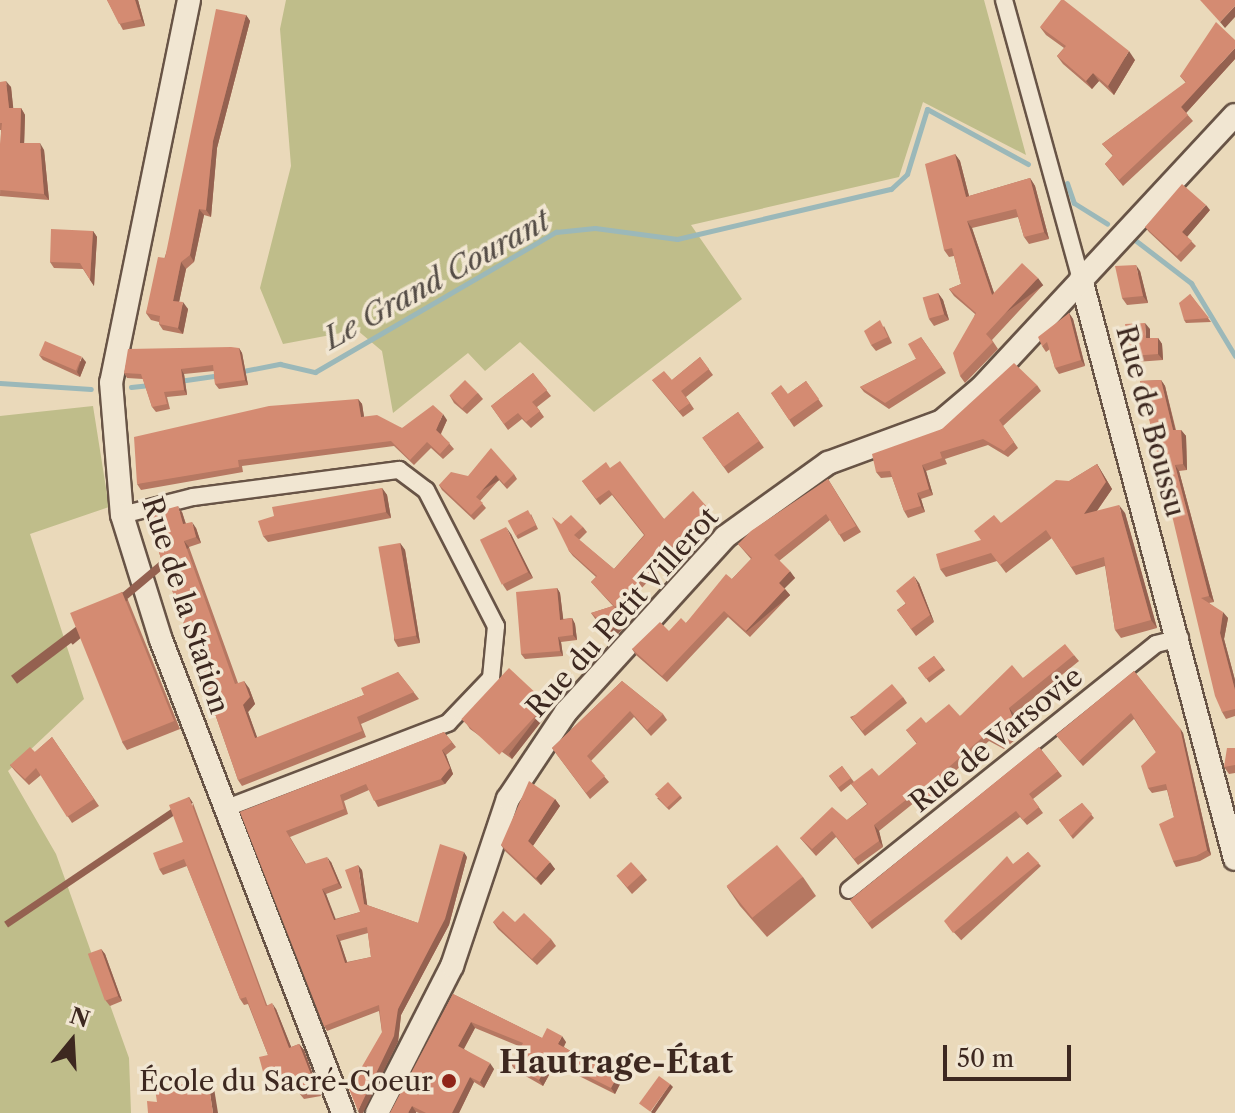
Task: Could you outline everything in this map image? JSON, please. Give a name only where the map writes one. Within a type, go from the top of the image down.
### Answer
[{"type":"street","name":"Rue de la Station","points":[[189,0],[111,382],[122,515],[224,809],[336,1079],[343,1113]]},
{"type":"street","name":"Rue de Boussu","points":[[1004,0],[1180,638],[1235,859]]},
{"type":"street","name":"Rue du Petit Villerot","points":[[377,1113],[452,966],[513,788],[566,712],[725,537],[828,463],[942,421],[1235,115]]},
{"type":"street","points":[[122,515],[193,497],[399,470],[426,490],[496,626],[491,678],[448,723],[224,809]]},
{"type":"street","name":"Rue de Varsovie","points":[[849,890],[1156,644],[1180,638]]},
{"type":"shaded area","points":[[286,0],[984,0],[1026,155],[923,102],[899,177],[691,225],[742,299],[594,412],[520,342],[485,371],[468,353],[393,413],[382,351],[357,330],[283,344],[260,288],[291,166],[280,29]]},
{"type":"shaded area","points":[[93,406],[109,507],[30,534],[84,699],[8,771],[56,854],[129,1058],[131,1113],[0,1113],[0,416]]},
{"type":"building","points":[[107,0],[135,0],[141,19],[119,24]]},
{"type":"building","points":[[1061,0],[1129,51],[1108,86],[1093,73],[1086,81],[1057,56],[1066,46],[1040,27]]},
{"type":"building","points":[[1200,0],[1235,0],[1235,6],[1220,22]]},
{"type":"building","points":[[216,9],[246,15],[213,141],[206,210],[199,209],[190,255],[181,262],[173,301],[183,302],[178,328],[159,324],[160,316],[146,313],[158,257],[165,258]]},
{"type":"building","points":[[1216,22],[1235,40],[1235,48],[1181,107],[1188,115],[1119,180],[1105,164],[1113,155],[1102,144],[1186,82],[1180,76]]},
{"type":"building","points":[[6,81],[9,108],[21,108],[20,143],[40,143],[44,194],[0,190],[0,82]]},
{"type":"building","points":[[955,154],[966,197],[1030,178],[1044,232],[1024,237],[1016,209],[967,221],[992,295],[1022,263],[1038,278],[986,334],[993,342],[960,376],[953,353],[976,313],[949,289],[961,284],[952,248],[944,250],[925,164]]},
{"type":"building","points":[[1182,184],[1206,205],[1182,232],[1192,241],[1177,256],[1145,227]]},
{"type":"building","points":[[51,229],[93,231],[90,280],[80,263],[50,262]]},
{"type":"building","points":[[1136,265],[1143,296],[1122,298],[1115,266]]},
{"type":"building","points":[[938,293],[944,314],[929,319],[923,297]]},
{"type":"building","points":[[1190,294],[1209,318],[1184,320],[1179,303]]},
{"type":"building","points":[[1069,313],[1081,360],[1055,368],[1047,342],[1042,346],[1038,337]]},
{"type":"building","points":[[880,320],[888,337],[871,345],[864,331]]},
{"type":"building","points":[[1145,323],[1146,338],[1158,338],[1158,354],[1132,356],[1125,324]]},
{"type":"building","points":[[921,337],[942,367],[885,403],[860,387],[916,359],[908,344]]},
{"type":"building","points":[[45,341],[82,357],[76,370],[39,355]]},
{"type":"building","points":[[239,348],[245,380],[215,384],[213,365],[181,369],[184,390],[164,392],[167,404],[152,407],[141,374],[124,373],[128,349]]},
{"type":"building","points":[[700,357],[709,369],[681,391],[690,403],[679,411],[652,380],[664,371],[672,380]]},
{"type":"building","points":[[1014,363],[1037,385],[999,420],[1014,442],[1004,451],[983,439],[940,452],[942,458],[922,465],[929,489],[917,493],[921,506],[904,511],[890,471],[876,472],[872,454],[942,429]]},
{"type":"building","points":[[533,373],[547,390],[532,402],[540,411],[526,422],[518,413],[504,424],[491,406]]},
{"type":"building","points":[[465,380],[478,393],[462,408],[449,396]]},
{"type":"building","points":[[1161,380],[1173,430],[1181,430],[1183,464],[1175,465],[1209,596],[1201,598],[1223,612],[1220,633],[1235,690],[1235,709],[1222,712],[1215,696],[1140,381]]},
{"type":"building","points":[[806,381],[819,399],[789,420],[771,393],[781,385],[788,394]]},
{"type":"building","points":[[358,399],[361,417],[377,415],[402,428],[433,405],[443,414],[436,430],[450,443],[440,454],[427,442],[410,460],[391,441],[238,460],[239,467],[137,484],[134,437],[269,406]]},
{"type":"building","points":[[738,412],[759,441],[724,467],[702,438]]},
{"type":"building","points":[[491,448],[514,474],[504,484],[496,475],[476,497],[483,503],[471,515],[439,485],[451,472],[468,476]]},
{"type":"building","points":[[620,461],[664,519],[693,491],[708,508],[615,607],[591,582],[597,576],[569,551],[552,517],[561,524],[571,515],[583,527],[574,535],[614,569],[645,535],[609,490],[596,499],[582,481],[606,462],[610,468]]},
{"type":"building","points":[[1097,464],[1106,482],[1084,514],[1119,505],[1151,620],[1115,630],[1104,557],[1071,567],[1046,530],[1000,565],[991,553],[940,569],[936,554],[981,540],[974,531],[994,515],[1001,523],[1056,480],[1069,481]]},
{"type":"building","points":[[828,479],[856,526],[839,535],[826,514],[774,555],[790,571],[779,583],[785,589],[746,631],[724,611],[662,676],[632,649],[660,622],[669,631],[681,618],[686,623],[726,574],[732,579],[752,558],[738,544],[751,531]]},
{"type":"building","points":[[382,488],[386,512],[263,536],[258,521],[274,516],[272,507]]},
{"type":"building","points":[[178,506],[183,524],[192,522],[196,537],[184,541],[235,684],[244,681],[250,697],[243,705],[255,738],[364,695],[361,688],[398,672],[414,692],[357,717],[362,731],[238,780],[146,515]]},
{"type":"building","points":[[528,510],[536,525],[516,536],[508,521]]},
{"type":"building","points":[[506,527],[528,572],[502,585],[480,540]]},
{"type":"building","points":[[400,543],[416,636],[395,639],[378,547]]},
{"type":"building","points":[[914,576],[930,615],[911,629],[897,610],[906,604],[896,591]]},
{"type":"building","points":[[557,588],[560,620],[572,618],[573,635],[558,637],[560,651],[521,654],[516,592]]},
{"type":"building","points":[[122,592],[174,721],[122,742],[70,613]]},
{"type":"building","points":[[613,606],[623,616],[611,630],[591,613]]},
{"type":"building","points":[[1065,644],[1074,655],[1009,708],[1017,729],[1000,743],[985,735],[940,775],[948,784],[931,799],[916,792],[874,825],[879,841],[854,859],[832,831],[812,849],[800,838],[832,807],[847,820],[868,804],[851,784],[872,768],[879,776],[917,743],[906,730],[921,717],[926,723],[949,704],[960,716],[1012,665],[1023,678]]},
{"type":"building","points":[[934,656],[942,667],[926,679],[918,668]]},
{"type":"building","points":[[509,668],[547,703],[499,755],[461,719]]},
{"type":"building","points":[[1134,671],[1180,728],[1207,850],[1196,856],[1173,861],[1159,824],[1174,817],[1166,784],[1148,788],[1141,766],[1156,752],[1131,713],[1079,761],[1056,735]]},
{"type":"building","points":[[622,681],[663,714],[647,730],[630,711],[587,756],[605,776],[586,793],[552,748]]},
{"type":"building","points":[[892,684],[903,697],[862,731],[851,718]]},
{"type":"building","points":[[444,732],[452,742],[442,750],[450,768],[441,779],[374,801],[366,784],[340,795],[344,809],[286,831],[305,864],[327,857],[338,883],[322,889],[334,920],[360,912],[345,870],[358,865],[364,904],[418,923],[440,844],[464,852],[445,919],[398,1009],[394,1036],[358,1111],[349,1089],[382,1032],[379,1005],[324,1026],[240,812]],"holes":[[[367,927],[371,957],[345,963],[336,935]]]},
{"type":"building","points":[[52,737],[94,799],[67,817],[36,768],[25,779],[10,765],[30,747],[35,752]]},
{"type":"building","points":[[1039,747],[1058,771],[1029,794],[1039,807],[1023,820],[1016,811],[868,923],[850,900]]},
{"type":"building","points":[[1227,748],[1235,748],[1235,765],[1224,767]]},
{"type":"building","points":[[842,766],[851,778],[838,788],[829,776]]},
{"type":"building","points":[[529,781],[555,799],[528,841],[550,862],[536,878],[501,845]]},
{"type":"building","points":[[668,782],[680,795],[667,807],[655,794]]},
{"type":"building","points":[[189,797],[266,1006],[272,1003],[289,1048],[299,1044],[317,1090],[299,1093],[298,1082],[287,1083],[284,1076],[265,1079],[259,1057],[268,1055],[246,997],[240,999],[184,859],[159,869],[153,853],[183,842],[169,805]]},
{"type":"building","points":[[1082,803],[1092,814],[1071,836],[1059,820]]},
{"type":"building","points":[[777,845],[803,877],[752,918],[726,886]]},
{"type":"building","points":[[1028,852],[1039,863],[953,933],[944,921],[1007,856],[1013,864]]},
{"type":"building","points":[[631,862],[642,874],[627,887],[616,876]]},
{"type":"building","points":[[503,911],[515,922],[524,913],[551,939],[532,959],[493,922]]},
{"type":"building","points":[[101,949],[118,996],[105,1001],[88,954]]},
{"type":"building","points":[[453,994],[542,1038],[547,1028],[562,1036],[558,1044],[617,1077],[611,1088],[551,1058],[539,1080],[511,1064],[523,1043],[471,1022],[458,1046],[490,1063],[480,1082],[470,1077],[452,1113],[426,1113],[412,1106],[408,1113],[390,1113]]},
{"type":"building","points":[[659,1076],[670,1084],[650,1112],[639,1104]]},
{"type":"building","points":[[208,1080],[213,1113],[148,1113],[147,1101],[157,1102],[155,1089]]},
{"type":"waterway","name":"Le Grand Courant","points":[[243,371],[280,364],[315,372],[556,232],[595,228],[677,239],[891,189],[907,174],[927,109],[1028,164]]},
{"type":"waterway","points":[[1067,183],[1074,203],[1107,224]]},
{"type":"waterway","name":"Le Grand Courant","points":[[1135,240],[1191,283],[1235,356]]},
{"type":"waterway","name":"Le Grand Courant","points":[[179,381],[221,375]]},
{"type":"waterway","name":"Le Grand Courant","points":[[0,383],[91,389]]},
{"type":"waterway","name":"Le Grand Courant","points":[[131,387],[150,385]]},
{"type":"place","name":"École du Sacré-Coeur","points":[[449,1081]]},
{"type":"district","name":"Hautrage-État","points":[[616,1062]]}]
